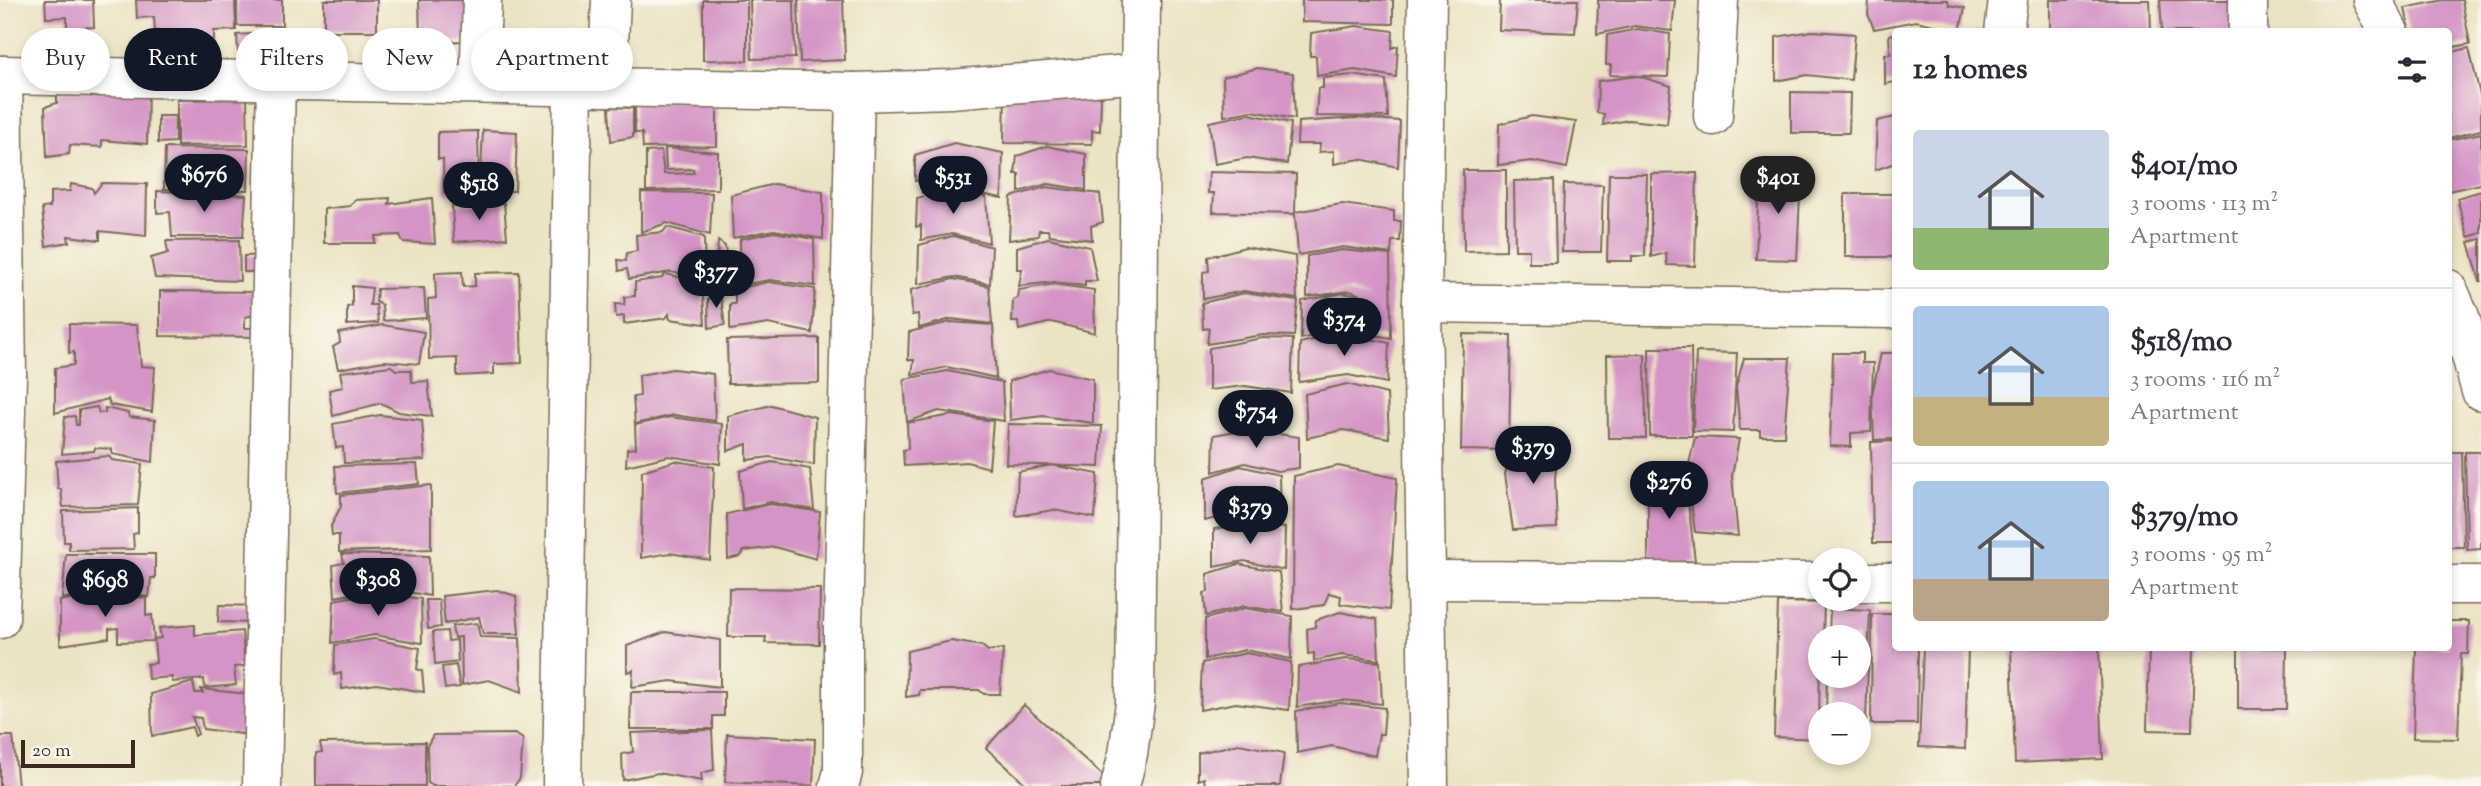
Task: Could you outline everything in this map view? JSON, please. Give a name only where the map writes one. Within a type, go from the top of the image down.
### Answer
[{"type":"street","points":[[481,28],[482,0]]},
{"type":"street","points":[[604,28],[611,0]]},
{"type":"street","points":[[1120,786],[1128,754],[1135,703],[1141,0]]},
{"type":"street","points":[[1427,0],[1422,303],[1429,786]]},
{"type":"street","points":[[1713,116],[1719,0]]},
{"type":"street","points":[[2004,28],[2008,0]]},
{"type":"street","points":[[2248,0],[2248,28]]},
{"type":"street","points":[[2372,0],[2387,28]]},
{"type":"street","points":[[633,87],[855,92],[951,89],[1141,73]]},
{"type":"street","points":[[0,620],[4,376],[2,75],[236,78]]},
{"type":"street","points":[[348,80],[471,84]]},
{"type":"street","points":[[262,786],[276,91]]},
{"type":"street","points":[[562,786],[590,91]]},
{"type":"street","points":[[839,786],[843,772],[855,92]]},
{"type":"street","points":[[1422,303],[1892,309]]},
{"type":"street","points":[[2452,308],[2481,391]]},
{"type":"street","points":[[1426,580],[1808,582]]},
{"type":"street","points":[[1871,582],[1892,582]]},
{"type":"street","points":[[2452,585],[2481,585]]},
{"type":"building","points":[[45,0],[93,0],[94,27],[67,28],[67,17],[46,18]]},
{"type":"building","points":[[136,0],[235,0],[236,30],[155,28],[154,17],[137,18]]},
{"type":"building","points":[[237,0],[282,0],[282,26],[237,26]]},
{"type":"building","points":[[324,0],[377,0],[377,28],[348,31],[348,28],[324,28]]},
{"type":"building","points":[[419,0],[472,0],[471,41],[457,41],[457,28],[420,28]]},
{"type":"building","points":[[703,0],[747,0],[747,61],[703,60]]},
{"type":"building","points":[[750,0],[794,0],[795,58],[752,59]]},
{"type":"building","points":[[798,0],[843,0],[845,60],[800,62]]},
{"type":"building","points":[[1302,0],[1393,0],[1393,24],[1302,22]]},
{"type":"building","points":[[1500,0],[1578,0],[1575,33],[1499,30]]},
{"type":"building","points":[[1598,0],[1675,0],[1672,31],[1635,26],[1597,34]]},
{"type":"building","points":[[1869,0],[1948,0],[1949,5],[1965,8],[1961,28],[1947,28],[1916,21],[1874,29],[1868,14]]},
{"type":"building","points":[[2050,0],[2150,0],[2151,28],[2050,28]]},
{"type":"building","points":[[2160,0],[2232,0],[2233,28],[2162,28]]},
{"type":"building","points":[[2444,0],[2462,0],[2470,44],[2452,47],[2452,28],[2409,28],[2405,8]]},
{"type":"building","points":[[1357,26],[1393,31],[1392,48],[1398,46],[1396,77],[1355,70],[1317,76],[1316,56],[1310,56],[1311,33]]},
{"type":"building","points":[[1638,29],[1670,34],[1668,77],[1610,75],[1611,65],[1606,65],[1607,35]]},
{"type":"building","points":[[1812,31],[1855,34],[1851,80],[1807,75],[1776,81],[1776,37]]},
{"type":"building","points":[[1892,34],[1892,83],[1885,84],[1885,54],[1890,54],[1889,35]]},
{"type":"building","points":[[2469,48],[2481,99],[2481,130],[2452,137],[2452,52]]},
{"type":"building","points":[[1258,68],[1293,73],[1295,119],[1252,111],[1224,116],[1223,77]]},
{"type":"building","points":[[1352,75],[1386,80],[1388,117],[1316,116],[1318,88],[1323,88],[1323,78]]},
{"type":"building","points":[[1638,76],[1671,86],[1667,124],[1628,120],[1603,125],[1604,114],[1597,113],[1598,81]]},
{"type":"building","points":[[148,91],[147,144],[102,140],[102,147],[70,145],[69,154],[47,157],[45,107],[57,103],[57,93]]},
{"type":"building","points":[[1791,92],[1850,93],[1849,133],[1791,133]]},
{"type":"building","points":[[1005,94],[1101,96],[1100,131],[1092,130],[1092,144],[1004,143]]},
{"type":"building","points":[[717,97],[717,146],[643,148],[642,133],[635,133],[635,103]]},
{"type":"building","points":[[247,99],[248,145],[177,146],[177,100]]},
{"type":"building","points":[[609,107],[633,108],[633,137],[611,141]]},
{"type":"building","points":[[1249,114],[1291,123],[1287,164],[1247,158],[1215,164],[1209,122]]},
{"type":"building","points":[[158,116],[175,116],[175,142],[158,143]]},
{"type":"building","points":[[1532,116],[1576,122],[1567,168],[1532,161],[1498,165],[1499,124]]},
{"type":"building","points":[[1357,118],[1400,121],[1398,167],[1360,159],[1334,164],[1334,151],[1319,152],[1320,144],[1297,144],[1298,122]]},
{"type":"building","points":[[1892,118],[1892,164],[1875,170],[1877,121]]},
{"type":"building","points":[[483,130],[517,132],[515,191],[480,190]]},
{"type":"building","points":[[478,131],[479,192],[444,193],[443,159],[438,159],[438,132]]},
{"type":"building","points":[[2481,133],[2481,184],[2452,190],[2452,139]]},
{"type":"building","points":[[954,143],[1003,153],[1002,198],[950,188],[922,193],[922,180],[915,181],[915,155]]},
{"type":"building","points":[[1047,146],[1086,154],[1086,190],[1048,184],[1019,192],[1019,174],[1015,174],[1017,156]]},
{"type":"building","points":[[165,148],[249,149],[248,190],[164,189]]},
{"type":"building","points":[[665,148],[718,152],[718,189],[646,191],[646,152],[661,151],[664,174],[694,173],[693,169],[666,170]]},
{"type":"building","points":[[1463,170],[1506,170],[1506,250],[1464,251]]},
{"type":"building","points":[[1759,171],[1801,173],[1797,260],[1756,259]]},
{"type":"building","points":[[1209,172],[1296,174],[1295,212],[1342,204],[1394,211],[1394,221],[1401,221],[1400,241],[1392,241],[1391,254],[1343,247],[1298,255],[1295,214],[1213,212],[1214,193],[1208,193]]},
{"type":"building","points":[[1697,173],[1695,266],[1667,265],[1666,253],[1651,257],[1651,174]]},
{"type":"building","points":[[1609,174],[1647,174],[1645,256],[1632,256],[1632,261],[1607,261]]},
{"type":"building","points":[[1554,180],[1556,263],[1529,263],[1529,250],[1515,250],[1514,181]]},
{"type":"building","points":[[102,183],[147,184],[146,236],[100,231],[100,240],[68,236],[69,242],[46,246],[42,208],[50,207],[50,192],[70,191],[71,184],[92,188],[94,193]]},
{"type":"building","points":[[774,184],[823,192],[823,239],[774,230],[733,238],[731,195]]},
{"type":"building","points":[[1564,184],[1603,185],[1601,252],[1562,252]]},
{"type":"building","points":[[1046,187],[1100,194],[1103,222],[1091,226],[1092,240],[1049,235],[1048,230],[1039,230],[1038,236],[1009,240],[1011,197]]},
{"type":"building","points":[[949,190],[986,197],[989,243],[952,234],[921,240],[921,225],[916,227],[917,198]]},
{"type":"building","points":[[157,191],[246,195],[243,237],[172,237],[170,212],[157,213]]},
{"type":"building","points":[[2481,191],[2481,233],[2468,237],[2457,198]]},
{"type":"building","points":[[641,192],[712,193],[710,235],[667,223],[641,232]]},
{"type":"building","points":[[1845,194],[1892,194],[1892,257],[1845,257]]},
{"type":"building","points":[[390,198],[389,204],[432,198],[435,244],[403,242],[400,235],[375,236],[375,243],[324,243],[324,209],[350,206],[355,200]]},
{"type":"building","points":[[504,203],[507,238],[454,242],[452,206]]},
{"type":"building","points":[[667,227],[704,237],[705,279],[671,272],[629,279],[627,269],[619,271],[618,260],[626,261],[627,253],[637,251],[636,235],[663,232]]},
{"type":"building","points":[[774,232],[814,239],[815,286],[770,280],[740,285],[740,239]]},
{"type":"building","points":[[953,236],[992,247],[990,284],[954,277],[918,284],[919,245]]},
{"type":"building","points":[[1048,238],[1090,247],[1097,281],[1085,281],[1085,286],[1054,282],[1019,286],[1022,269],[1017,269],[1017,247]]},
{"type":"building","points":[[2481,239],[2481,281],[2480,281],[2469,242]]},
{"type":"building","points":[[239,240],[240,281],[155,278],[151,258],[168,253],[166,241]]},
{"type":"building","points":[[718,241],[725,246],[730,283],[707,277],[707,261],[717,258]]},
{"type":"building","points":[[1245,247],[1295,256],[1297,299],[1244,291],[1203,299],[1203,272],[1209,271],[1208,257]]},
{"type":"building","points":[[1342,250],[1390,255],[1391,338],[1341,329],[1301,339],[1302,301],[1344,293],[1369,298],[1350,291],[1307,297],[1307,256]]},
{"type":"building","points":[[269,255],[270,272],[244,272],[244,256]]},
{"type":"building","points":[[462,272],[463,287],[475,286],[475,273],[519,272],[522,363],[494,364],[494,374],[457,376],[457,358],[429,359],[428,299],[436,298],[435,273]]},
{"type":"building","points":[[665,274],[702,282],[705,324],[670,319],[669,314],[666,318],[624,324],[624,316],[616,317],[615,304],[624,305],[625,297],[635,296],[635,282],[662,278]]},
{"type":"building","points":[[953,279],[989,286],[992,324],[951,319],[919,328],[918,314],[912,315],[911,290]]},
{"type":"building","points":[[769,282],[815,289],[812,333],[768,324],[730,330],[730,304],[735,304],[735,289]]},
{"type":"building","points":[[1054,284],[1094,290],[1095,333],[1052,322],[1019,330],[1018,322],[1012,322],[1013,300],[1018,298],[1019,290]]},
{"type":"building","points":[[719,285],[725,325],[709,328],[708,300]]},
{"type":"building","points":[[352,286],[372,288],[370,305],[376,305],[378,323],[347,325],[347,307],[352,306]]},
{"type":"building","points":[[424,288],[426,318],[383,321],[382,305],[376,302],[377,289]]},
{"type":"building","points":[[160,291],[257,292],[269,312],[245,317],[245,328],[267,328],[267,337],[160,336]]},
{"type":"building","points":[[1244,293],[1298,301],[1294,336],[1263,335],[1207,344],[1209,328],[1203,329],[1202,303]]},
{"type":"building","points":[[950,322],[993,325],[996,378],[947,367],[912,375],[914,360],[908,360],[909,332]]},
{"type":"building","points":[[69,324],[137,325],[141,366],[155,367],[152,412],[110,405],[108,399],[55,413],[55,368],[74,365],[74,352],[69,353]]},
{"type":"building","points":[[383,325],[424,332],[419,364],[384,361],[338,369],[333,347],[340,343],[339,333]]},
{"type":"building","points":[[1342,333],[1389,343],[1387,383],[1348,375],[1299,382],[1300,343]]},
{"type":"building","points":[[1463,334],[1511,335],[1509,451],[1461,450]]},
{"type":"building","points":[[819,338],[819,383],[728,384],[727,340]]},
{"type":"building","points":[[1263,338],[1293,339],[1291,393],[1245,386],[1209,390],[1209,348]]},
{"type":"building","points":[[1649,348],[1691,348],[1692,436],[1650,436]]},
{"type":"building","points":[[1696,352],[1737,353],[1733,432],[1693,431]]},
{"type":"building","points":[[1833,353],[1862,353],[1862,363],[1873,363],[1871,432],[1851,433],[1851,447],[1830,446]]},
{"type":"building","points":[[1881,353],[1892,353],[1892,439],[1874,440],[1872,394]]},
{"type":"building","points":[[1645,354],[1646,438],[1608,438],[1607,355]]},
{"type":"building","points":[[1744,358],[1790,358],[1784,436],[1760,436],[1760,430],[1740,430],[1736,387]]},
{"type":"building","points":[[391,366],[396,370],[411,370],[412,382],[428,381],[432,416],[399,412],[381,403],[333,416],[329,390],[343,387],[340,372]]},
{"type":"building","points":[[673,369],[713,374],[715,421],[674,415],[635,424],[633,397],[640,396],[639,375]]},
{"type":"building","points":[[1049,369],[1093,379],[1093,423],[1043,416],[1010,420],[1009,381]]},
{"type":"building","points":[[947,371],[1002,382],[1004,421],[939,411],[907,422],[904,379]]},
{"type":"building","points":[[1347,384],[1387,394],[1389,438],[1343,430],[1307,438],[1305,394]]},
{"type":"building","points":[[771,405],[815,417],[814,465],[770,457],[747,460],[747,444],[728,451],[728,416]]},
{"type":"building","points":[[97,407],[99,413],[105,413],[105,408],[128,413],[129,417],[155,420],[153,462],[112,454],[112,449],[95,448],[94,451],[62,454],[65,417],[75,416],[76,425],[79,425],[79,410]]},
{"type":"building","points":[[380,415],[422,420],[425,460],[344,463],[343,447],[336,448],[333,424]]},
{"type":"building","points":[[952,415],[993,421],[989,468],[967,462],[904,466],[903,450],[908,449],[907,423]]},
{"type":"building","points":[[670,417],[722,424],[720,464],[669,456],[626,466],[627,449],[636,448],[635,425]]},
{"type":"building","points":[[1008,424],[1102,426],[1100,467],[1006,464]]},
{"type":"building","points":[[1246,429],[1299,437],[1299,468],[1277,471],[1245,463],[1213,472],[1214,435]]},
{"type":"building","points":[[1695,437],[1739,439],[1732,476],[1738,536],[1695,532],[1687,473]]},
{"type":"building","points":[[1559,441],[1555,478],[1557,528],[1513,530],[1505,474],[1513,447]]},
{"type":"building","points":[[1892,441],[1892,543],[1873,543],[1871,442]]},
{"type":"building","points":[[2452,452],[2462,452],[2464,547],[2452,547]]},
{"type":"building","points":[[2465,452],[2481,452],[2481,549],[2467,550]]},
{"type":"building","points":[[109,456],[112,460],[142,464],[138,505],[63,507],[61,489],[58,489],[56,461]]},
{"type":"building","points":[[675,461],[714,467],[710,560],[670,553],[641,558],[642,471]]},
{"type":"building","points":[[772,462],[810,469],[814,510],[770,502],[742,509],[740,471]]},
{"type":"building","points":[[417,464],[419,484],[337,493],[335,466]]},
{"type":"building","points":[[1052,465],[1098,474],[1095,518],[1054,510],[1016,516],[1018,472]]},
{"type":"building","points":[[1240,466],[1279,475],[1280,523],[1242,511],[1205,521],[1205,478]]},
{"type":"building","points":[[1338,466],[1397,478],[1389,610],[1340,604],[1341,596],[1329,593],[1324,605],[1293,609],[1294,476]]},
{"type":"building","points":[[1685,476],[1695,561],[1648,563],[1648,479]]},
{"type":"building","points":[[431,485],[431,549],[339,552],[339,535],[332,535],[331,526],[341,506],[341,495]]},
{"type":"building","points":[[770,504],[820,512],[816,559],[775,547],[744,551],[741,556],[728,559],[727,514]]},
{"type":"building","points":[[138,508],[138,533],[133,534],[134,549],[69,550],[69,542],[64,542],[63,511]]},
{"type":"building","points":[[1248,524],[1285,528],[1284,570],[1244,561],[1214,567],[1214,529]]},
{"type":"building","points":[[66,554],[155,554],[155,578],[151,578],[149,597],[119,593],[118,589],[103,585],[100,591],[62,599]]},
{"type":"building","points":[[342,554],[429,556],[430,596],[376,586],[375,590],[335,597],[333,565],[344,563]]},
{"type":"building","points":[[1239,564],[1279,572],[1283,612],[1244,606],[1206,616],[1204,593],[1208,592],[1207,574]]},
{"type":"building","points":[[729,588],[820,589],[819,644],[765,643],[766,637],[728,637]]},
{"type":"building","points":[[497,590],[516,596],[519,634],[483,634],[479,617],[445,624],[442,596]]},
{"type":"building","points":[[103,592],[146,598],[146,616],[152,615],[154,641],[118,642],[118,628],[109,629],[109,638],[60,645],[60,601],[93,594],[94,602],[105,600]]},
{"type":"building","points":[[372,593],[380,597],[389,597],[392,594],[421,599],[422,643],[374,635],[332,643],[334,600]]},
{"type":"building","points":[[426,600],[439,600],[441,627],[428,629]]},
{"type":"building","points":[[1778,602],[1808,603],[1808,611],[1824,611],[1823,625],[1808,625],[1808,688],[1820,688],[1819,702],[1808,702],[1808,739],[1774,737]]},
{"type":"building","points":[[219,605],[259,606],[259,623],[218,622]]},
{"type":"building","points":[[1245,608],[1292,616],[1291,659],[1245,650],[1205,659],[1205,619]]},
{"type":"building","points":[[1830,611],[1870,611],[1869,625],[1829,625]]},
{"type":"building","points":[[1340,612],[1377,619],[1379,660],[1342,655],[1314,661],[1314,653],[1308,654],[1307,629],[1315,627],[1316,620]]},
{"type":"building","points":[[1872,614],[1892,614],[1892,651],[1918,651],[1917,724],[1871,724]]},
{"type":"building","points":[[2452,621],[2469,621],[2468,654],[2461,654],[2458,739],[2413,738],[2416,651],[2452,651]]},
{"type":"building","points":[[477,623],[480,637],[520,638],[522,692],[489,680],[462,685],[461,637],[454,638],[452,626]]},
{"type":"building","points":[[195,625],[195,635],[242,631],[245,666],[234,667],[236,685],[205,688],[204,679],[172,682],[172,677],[148,679],[147,664],[156,663],[154,639],[161,638],[159,628]]},
{"type":"building","points":[[447,631],[448,641],[457,640],[458,662],[435,665],[433,632]]},
{"type":"building","points":[[665,632],[720,640],[720,687],[671,681],[632,687],[633,670],[627,672],[627,646]]},
{"type":"building","points":[[374,639],[420,648],[417,669],[422,671],[424,692],[377,684],[342,689],[341,673],[334,675],[335,645]]},
{"type":"building","points":[[951,641],[982,646],[988,651],[1003,649],[1000,694],[984,694],[979,690],[920,690],[919,695],[906,697],[907,651]]},
{"type":"building","points":[[1923,651],[1968,651],[1965,749],[1919,747]]},
{"type":"building","points":[[2011,651],[2099,651],[2103,759],[2015,763]]},
{"type":"building","points":[[2149,651],[2194,651],[2192,731],[2147,730]]},
{"type":"building","points":[[2238,651],[2287,651],[2286,709],[2238,709]]},
{"type":"building","points":[[1246,653],[1291,662],[1289,710],[1236,703],[1200,710],[1202,663]]},
{"type":"building","points":[[1345,659],[1380,662],[1382,704],[1341,700],[1297,707],[1298,667]]},
{"type":"building","points":[[456,665],[460,687],[445,689],[442,667]]},
{"type":"building","points":[[193,682],[195,693],[203,693],[201,689],[247,694],[250,735],[203,729],[201,718],[192,717],[198,734],[195,736],[192,727],[152,736],[151,694]]},
{"type":"building","points":[[1827,688],[1867,688],[1867,702],[1826,702]]},
{"type":"building","points":[[631,692],[724,692],[724,716],[713,716],[713,729],[630,729]]},
{"type":"building","points":[[1340,703],[1385,708],[1383,734],[1379,734],[1375,756],[1332,746],[1297,753],[1296,711]]},
{"type":"building","points":[[1024,705],[1108,780],[1102,786],[1028,786],[986,748]]},
{"type":"building","points":[[712,730],[714,770],[701,773],[702,781],[658,773],[623,780],[622,754],[633,752],[631,733]]},
{"type":"building","points":[[515,734],[523,739],[520,778],[514,786],[433,786],[428,783],[427,746],[433,735]]},
{"type":"building","points":[[727,734],[815,739],[813,786],[725,782]]},
{"type":"building","points":[[0,736],[13,736],[18,786],[0,786]]},
{"type":"building","points":[[425,742],[425,786],[316,786],[316,753],[322,752],[320,743]]},
{"type":"building","points":[[1239,744],[1284,753],[1280,786],[1205,786],[1204,778],[1198,780],[1198,753]]}]
